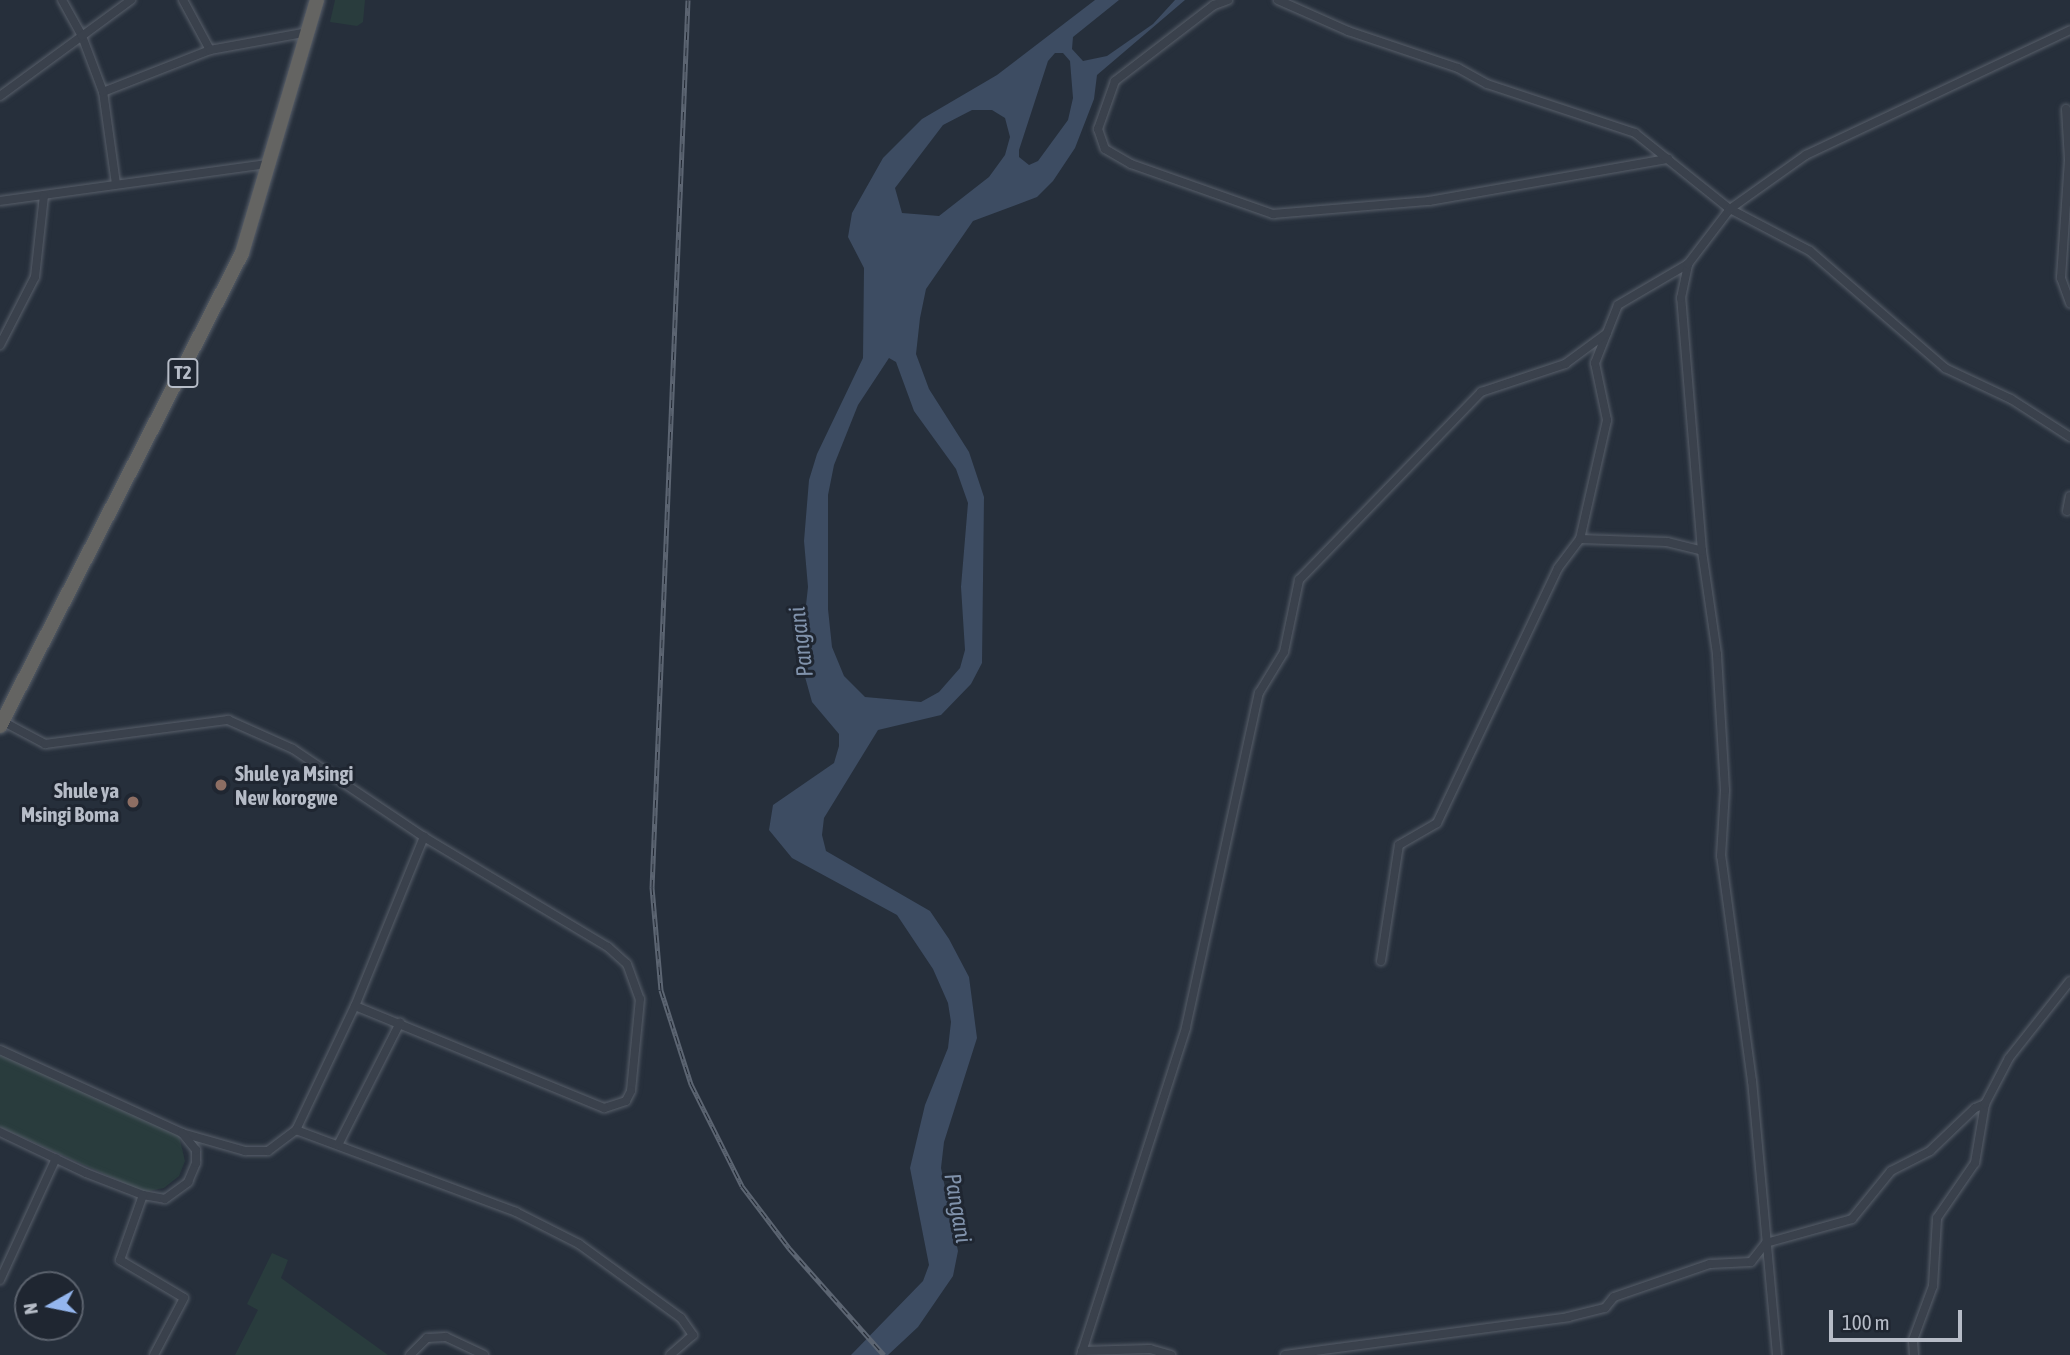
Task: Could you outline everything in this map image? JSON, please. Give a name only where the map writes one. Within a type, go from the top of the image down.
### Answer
[{"type":"highway","name":"T2","points":[[1,723],[242,253],[317,0]]},
{"type":"street","points":[[62,0],[82,36],[103,92],[116,184]]},
{"type":"street","points":[[0,96],[131,0]]},
{"type":"street","points":[[183,0],[210,50]]},
{"type":"street","points":[[1228,0],[1214,5],[1115,81],[1098,129],[1105,149],[1131,164],[1273,214],[1429,201],[1668,159]]},
{"type":"street","points":[[1278,0],[1349,31],[1458,68],[1486,84],[1635,133],[1730,209],[1810,251],[1945,368],[2011,399],[2070,437]]},
{"type":"street","points":[[1381,961],[1399,845],[1437,823],[1558,568],[1580,539],[1607,419],[1595,363],[1618,305],[1688,264],[1730,209],[1806,155],[2070,30]]},
{"type":"street","points":[[103,92],[210,50],[308,32]]},
{"type":"street","points":[[2066,109],[2069,160],[2061,278],[2070,303]]},
{"type":"street","points":[[0,201],[268,164]]},
{"type":"street","points":[[0,345],[35,277],[44,196]]},
{"type":"street","points":[[1688,264],[1681,298],[1703,551],[1721,709],[1725,790],[1721,856],[1752,1081],[1777,1355]]},
{"type":"street","points":[[1171,1355],[1150,1349],[1082,1353],[1186,1027],[1259,692],[1284,652],[1299,580],[1481,392],[1565,364],[1607,333]]},
{"type":"street","points":[[2067,511],[2070,496]]},
{"type":"street","points":[[1580,539],[1667,542],[1703,551]]},
{"type":"street","points":[[1,723],[45,744],[228,720],[293,748],[424,837],[608,947],[627,964],[640,999],[631,1091],[626,1101],[604,1108],[355,1006]]},
{"type":"street","points":[[0,1050],[181,1133],[245,1151],[268,1151],[296,1130],[355,1006],[424,837]]},
{"type":"street","points":[[1914,1355],[1913,1340],[1933,1286],[1937,1218],[1975,1163],[1985,1104],[2009,1058],[2070,981]]},
{"type":"street","points":[[339,1143],[400,1023]]},
{"type":"street","points":[[1285,1355],[1568,1317],[1605,1308],[1614,1297],[1710,1264],[1751,1262],[1766,1243],[1852,1219],[1891,1171],[1930,1150],[1975,1108],[1985,1104]]},
{"type":"street","points":[[296,1130],[339,1143],[516,1212],[579,1244],[681,1318],[693,1335],[670,1355]]},
{"type":"street","points":[[0,1132],[143,1195],[165,1199],[188,1182],[195,1150],[181,1133]]},
{"type":"street","points":[[0,1280],[56,1158]]},
{"type":"street","points":[[143,1195],[120,1260],[184,1298],[154,1355]]},
{"type":"street","points":[[410,1355],[427,1338],[446,1337],[484,1355]]},
{"type":"shaded area","points":[[335,0],[365,0],[363,22],[357,26],[330,22]]},
{"type":"shaded area","points":[[0,1054],[179,1136],[185,1161],[179,1176],[164,1188],[144,1192],[0,1127]]},
{"type":"shaded area","points":[[272,1253],[288,1260],[281,1278],[388,1355],[235,1355],[258,1310],[247,1304]]},
{"type":"water","points":[[1095,0],[1119,0],[1073,37],[1072,49],[1083,61],[1107,56],[1153,24],[1175,0],[1185,0],[1097,75],[1094,99],[1075,148],[1053,181],[1037,197],[973,221],[926,289],[916,354],[929,389],[969,452],[984,497],[982,663],[971,684],[941,715],[878,730],[824,818],[822,835],[826,851],[930,911],[949,939],[969,977],[977,1038],[944,1142],[941,1168],[958,1251],[953,1276],[918,1327],[888,1355],[851,1355],[923,1281],[929,1265],[910,1168],[925,1105],[948,1048],[951,1022],[948,1003],[933,969],[897,915],[792,858],[769,830],[773,805],[834,763],[839,746],[839,734],[812,702],[800,659],[808,587],[804,541],[809,480],[817,454],[863,358],[864,268],[848,237],[852,213],[883,158],[922,119],[997,75]],"holes":[[[1055,53],[1063,53],[1070,61],[1073,98],[1068,120],[1038,161],[1029,165],[1019,157],[1019,150],[1048,61]],[[972,110],[992,110],[1005,118],[1010,137],[1005,155],[989,177],[939,216],[902,213],[895,188],[943,125]],[[889,358],[896,362],[914,411],[956,469],[968,503],[961,587],[965,650],[960,668],[939,692],[921,702],[865,697],[844,676],[832,647],[828,609],[828,495],[834,465],[858,405]]]},
{"type":"railway","points":[[688,0],[652,887],[661,990],[691,1084],[742,1186],[789,1248],[884,1355]]},
{"type":"place","name":"Shule ya Msingi New korogwe","points":[[221,785]]},
{"type":"place","name":"Shule ya Msingi Boma","points":[[133,802]]},
{"type":"water label","name":"Pangani","points":[[801,642]]},
{"type":"water label","name":"Pangani","points":[[958,1208]]}]
